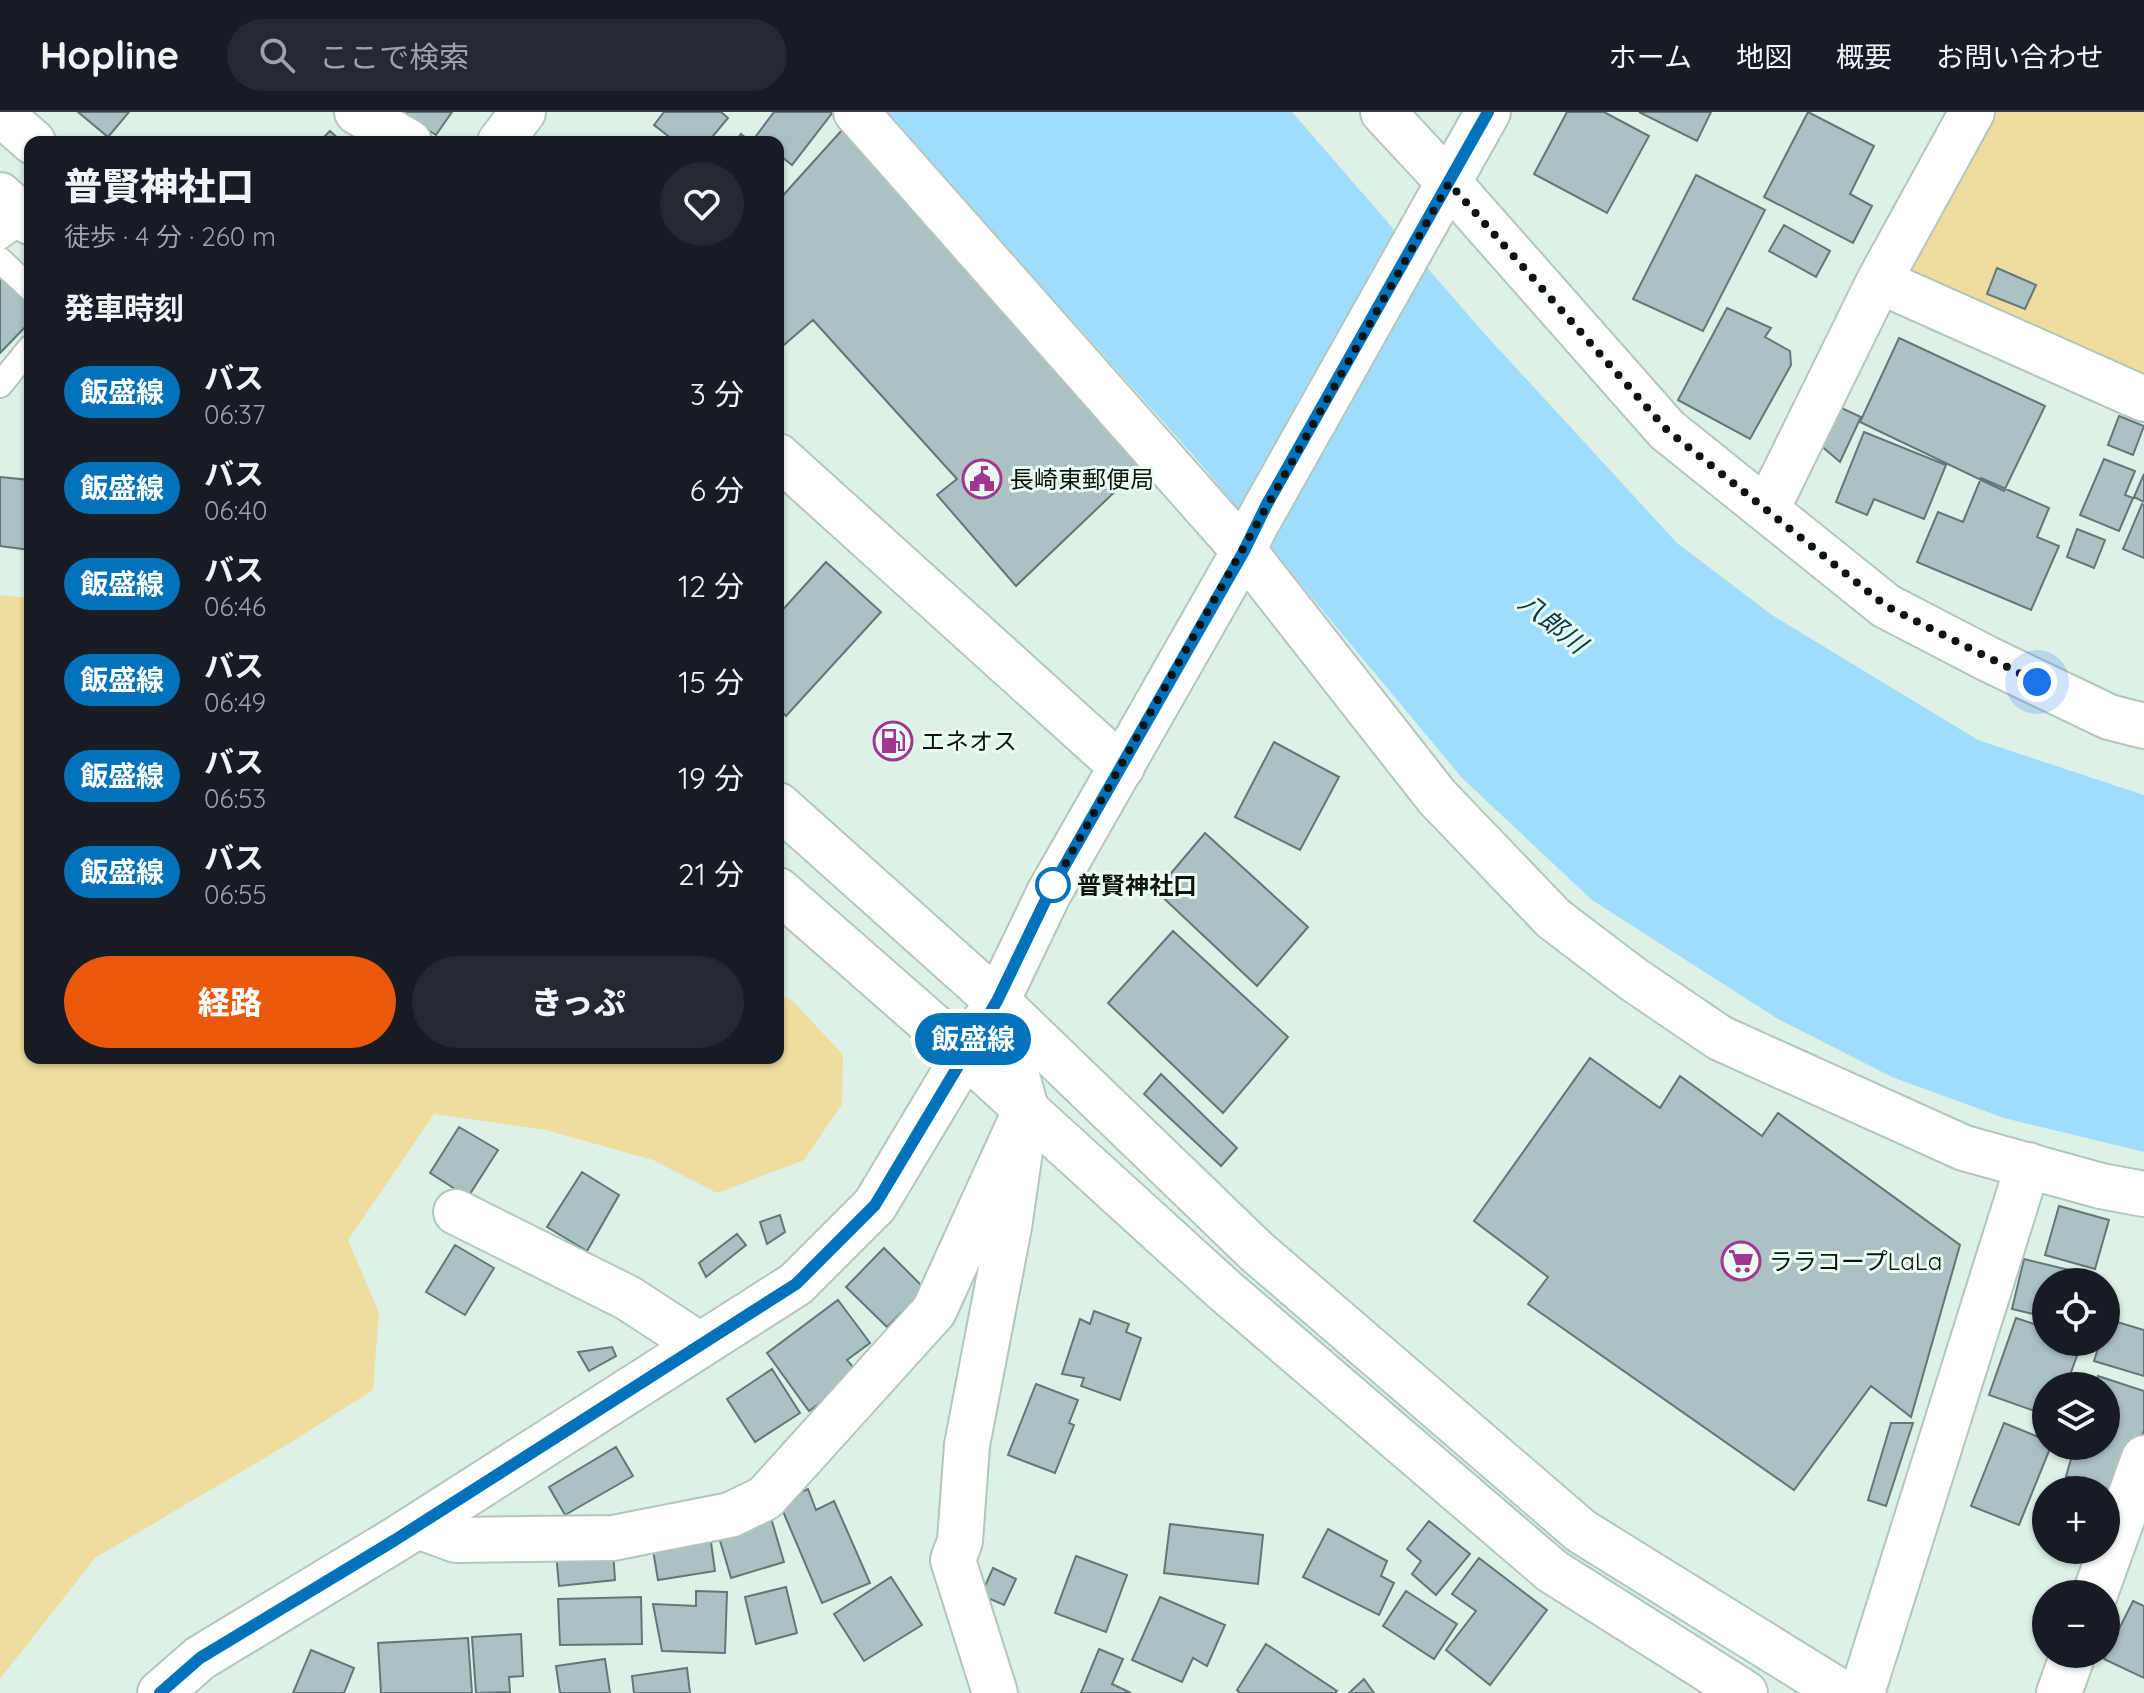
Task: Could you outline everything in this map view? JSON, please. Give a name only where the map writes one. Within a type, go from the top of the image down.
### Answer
[{"type":"street","points":[[357,112],[399,136]]},
{"type":"street","points":[[505,136],[523,112]]},
{"type":"street","points":[[856,112],[1248,540],[1437,797],[1554,919],[1633,979],[1720,1038],[1964,1148],[2101,1186],[2144,1194]]},
{"type":"street","points":[[1383,112],[1439,201],[1667,430],[1886,606],[2109,717],[2144,726]]},
{"type":"street","points":[[160,1693],[200,1658],[418,1526],[796,1284],[875,1205],[997,1001],[1049,893],[1488,112]]},
{"type":"street","points":[[1767,509],[1879,281],[1972,112]]},
{"type":"street","points":[[0,113],[26,136]]},
{"type":"street","points":[[1879,281],[2144,399]]},
{"type":"street","points":[[784,461],[1122,767]]},
{"type":"street","points":[[784,810],[997,1001],[1256,1251],[1581,1531],[1842,1693]]},
{"type":"street","points":[[784,895],[964,1053],[1222,1288],[1552,1571],[1745,1693]]},
{"type":"street","points":[[995,1693],[953,1560],[960,1541],[967,1445],[1009,1227],[1026,1109],[997,1001]]},
{"type":"street","points":[[418,1526],[456,1540],[613,1538],[730,1515],[765,1498],[934,1311],[1026,1109]]},
{"type":"street","points":[[1862,1693],[2028,1165]]},
{"type":"street","points":[[456,1212],[628,1298],[700,1345]]},
{"type":"street","points":[[2100,1580],[2144,1458]]},
{"type":"street","points":[[2059,1693],[2068,1668]]},
{"type":"lane","points":[[0,260],[24,282]]},
{"type":"lane","points":[[0,385],[24,355]]},
{"type":"shaded area","points":[[1985,112],[2144,112],[2144,383],[1910,274],[1908,253]]},
{"type":"shaded area","points":[[0,595],[24,597],[24,1064],[784,1064],[784,997],[793,1001],[843,1055],[842,1104],[804,1160],[717,1193],[653,1160],[546,1130],[434,1114],[348,1240],[379,1313],[373,1390],[290,1443],[95,1558],[0,1679]]},
{"type":"water","name":"八郎川","points":[[885,112],[1292,112],[1483,332],[1677,543],[1772,615],[1978,740],[2144,795],[2144,1152],[2004,1118],[1892,1077],[1778,1019],[1592,900],[1462,778],[1194,456]]},
{"type":"building","points":[[78,112],[129,112],[107,136]]},
{"type":"building","points":[[399,112],[452,112],[436,135]]},
{"type":"building","points":[[664,112],[721,112],[728,118],[713,136],[668,136],[654,125]]},
{"type":"building","points":[[774,112],[833,112],[792,165],[784,159],[784,136],[756,136]]},
{"type":"building","points":[[1567,112],[1604,112],[1649,136],[1607,213],[1534,174]]},
{"type":"building","points":[[1639,112],[1711,112],[1697,141]]},
{"type":"building","points":[[1808,112],[1874,146],[1850,194],[1872,206],[1853,243],[1764,197]]},
{"type":"building","name":"長崎東郵便局","points":[[842,130],[1147,461],[1016,586],[937,495],[957,479],[813,320],[784,345],[784,194]]},
{"type":"building","points":[[1696,175],[1765,210],[1703,331],[1633,299]]},
{"type":"building","points":[[1784,225],[1830,251],[1816,277],[1769,251]]},
{"type":"building","points":[[1997,268],[2036,285],[2025,309],[1987,294]]},
{"type":"building","points":[[2,277],[24,298],[24,328],[0,353]]},
{"type":"building","points":[[1727,308],[1771,328],[1765,337],[1790,351],[1791,365],[1750,439],[1678,400]]},
{"type":"building","points":[[1899,338],[2045,406],[2004,491],[1860,422]]},
{"type":"building","points":[[1837,406],[1861,417],[1840,462],[1819,444]]},
{"type":"building","points":[[2119,416],[2144,426],[2133,455],[2108,445]]},
{"type":"building","points":[[1864,432],[1946,465],[1924,519],[1874,499],[1867,515],[1836,502]]},
{"type":"building","points":[[2104,459],[2135,471],[2125,495],[2133,498],[2119,531],[2080,515]]},
{"type":"building","points":[[2144,474],[2144,502],[2134,497]]},
{"type":"building","points":[[0,477],[24,479],[24,549],[0,546]]},
{"type":"building","points":[[1981,478],[2049,508],[2037,537],[2059,546],[2031,610],[1917,562],[1938,512],[1963,522]]},
{"type":"building","points":[[2144,505],[2144,558],[2123,549]]},
{"type":"building","points":[[2077,529],[2105,540],[2094,568],[2067,557]]},
{"type":"building","points":[[826,562],[881,612],[786,716],[784,714],[784,608]]},
{"type":"building","points":[[1274,742],[1339,777],[1300,850],[1235,817]]},
{"type":"building","points":[[1205,833],[1308,927],[1257,986],[1156,891]]},
{"type":"building","points":[[1173,931],[1288,1037],[1223,1113],[1108,1003]]},
{"type":"building","name":"ララコープLaLa","points":[[1590,1058],[1660,1108],[1680,1076],[1762,1136],[1778,1113],[1960,1245],[1911,1417],[1871,1386],[1794,1490],[1528,1304],[1548,1277],[1474,1221]]},
{"type":"building","points":[[1161,1074],[1237,1148],[1221,1166],[1144,1094]]},
{"type":"building","points":[[459,1127],[498,1150],[468,1197],[430,1173]]},
{"type":"building","points":[[582,1172],[619,1195],[587,1251],[547,1227]]},
{"type":"building","points":[[2059,1206],[2109,1220],[2095,1268],[2045,1255]]},
{"type":"building","points":[[780,1215],[785,1232],[767,1244],[760,1222]]},
{"type":"building","points":[[737,1234],[746,1245],[706,1277],[699,1263]]},
{"type":"building","points":[[455,1245],[494,1268],[465,1315],[426,1292]]},
{"type":"building","points":[[884,1248],[925,1289],[887,1327],[846,1287]]},
{"type":"building","points":[[2024,1259],[2061,1268],[2032,1268],[2032,1314],[2012,1309]]},
{"type":"building","points":[[838,1300],[870,1343],[847,1360],[859,1374],[809,1411],[767,1353]]},
{"type":"building","points":[[1094,1311],[1129,1324],[1126,1332],[1141,1338],[1120,1400],[1081,1386],[1084,1378],[1062,1374],[1080,1319],[1090,1324]]},
{"type":"building","points":[[2016,1318],[2032,1323],[2032,1356],[2077,1356],[2071,1372],[2032,1372],[2032,1410],[1989,1395]]},
{"type":"building","points":[[2120,1323],[2144,1330],[2144,1376],[2094,1361],[2096,1356],[2120,1356]]},
{"type":"building","points":[[612,1347],[616,1356],[589,1371],[578,1352]]},
{"type":"building","points":[[772,1369],[800,1413],[755,1442],[727,1399]]},
{"type":"building","points":[[2120,1383],[2144,1391],[2144,1430],[2123,1494],[2120,1493],[2120,1476],[2066,1476],[2071,1460],[2120,1460]]},
{"type":"building","points":[[1036,1384],[1078,1400],[1069,1423],[1074,1425],[1055,1473],[1008,1455]]},
{"type":"building","points":[[1891,1423],[1913,1423],[1886,1506],[1868,1500]]},
{"type":"building","points":[[2004,1423],[2032,1434],[2032,1460],[2045,1460],[2039,1476],[2032,1476],[2032,1493],[2019,1525],[1971,1506]]},
{"type":"building","points":[[616,1447],[633,1476],[565,1515],[549,1487]]},
{"type":"building","points":[[808,1489],[816,1510],[834,1501],[870,1583],[822,1603],[779,1502]]},
{"type":"building","points":[[771,1518],[784,1562],[731,1578],[718,1534]]},
{"type":"building","points":[[1429,1521],[1470,1554],[1436,1595],[1412,1574],[1421,1561],[1407,1549]]},
{"type":"building","points":[[1170,1524],[1263,1535],[1258,1584],[1164,1573]]},
{"type":"building","points":[[1328,1529],[1387,1561],[1381,1576],[1394,1583],[1379,1615],[1303,1577]]},
{"type":"building","points":[[710,1535],[715,1571],[658,1580],[652,1544]]},
{"type":"building","points":[[613,1550],[615,1580],[559,1586],[556,1553]]},
{"type":"building","points":[[1076,1556],[1127,1575],[1106,1632],[1055,1613]]},
{"type":"building","points":[[1479,1558],[1547,1610],[1490,1685],[1446,1650],[1476,1611],[1452,1594]]},
{"type":"building","points":[[993,1568],[1016,1579],[1004,1605],[981,1595]]},
{"type":"building","points":[[891,1577],[922,1625],[864,1661],[834,1614]]},
{"type":"building","points":[[786,1587],[797,1633],[756,1644],[745,1597]]},
{"type":"building","points":[[696,1591],[727,1592],[725,1653],[662,1651],[653,1604],[696,1606]]},
{"type":"building","points":[[1406,1591],[1457,1624],[1434,1659],[1383,1626]]},
{"type":"building","points":[[641,1597],[642,1644],[560,1645],[558,1599]]},
{"type":"building","points":[[1160,1597],[1225,1625],[1207,1666],[1193,1658],[1182,1682],[1132,1660]]},
{"type":"building","points":[[2133,1601],[2144,1606],[2144,1678],[2120,1667],[2120,1627]]},
{"type":"building","points":[[521,1634],[523,1676],[509,1677],[510,1692],[476,1693],[472,1637]]},
{"type":"building","points":[[468,1638],[472,1693],[381,1693],[378,1643]]},
{"type":"building","points":[[1266,1644],[1337,1691],[1240,1693],[1237,1690]]},
{"type":"building","points":[[1099,1649],[1123,1659],[1112,1684],[1131,1693],[1081,1693]]},
{"type":"building","points":[[311,1650],[354,1668],[344,1693],[293,1693]]},
{"type":"building","points":[[605,1659],[610,1693],[560,1693],[556,1666]]},
{"type":"building","points":[[687,1668],[690,1693],[634,1693],[632,1676]]},
{"type":"building","points":[[1364,1679],[1374,1693],[1349,1693]]},
{"type":"bus line","name":"飯盛線","points":[[160,1693],[200,1658],[395,1540],[796,1284],[875,1205],[997,1001],[1049,893],[1244,551],[1267,504],[1488,112]]},
{"type":"place","name":"長崎東郵便局","points":[[982,479]]},
{"type":"place","name":"エネオス","points":[[893,741]]},
{"type":"place","name":"普賢神社口","points":[[1053,885]]},
{"type":"place","name":"ララコープLaLa","points":[[1741,1261]]},
{"type":"route","points":[[1053,885],[1049,893],[1449,183],[1667,430],[1886,606],[2037,682]]}]
